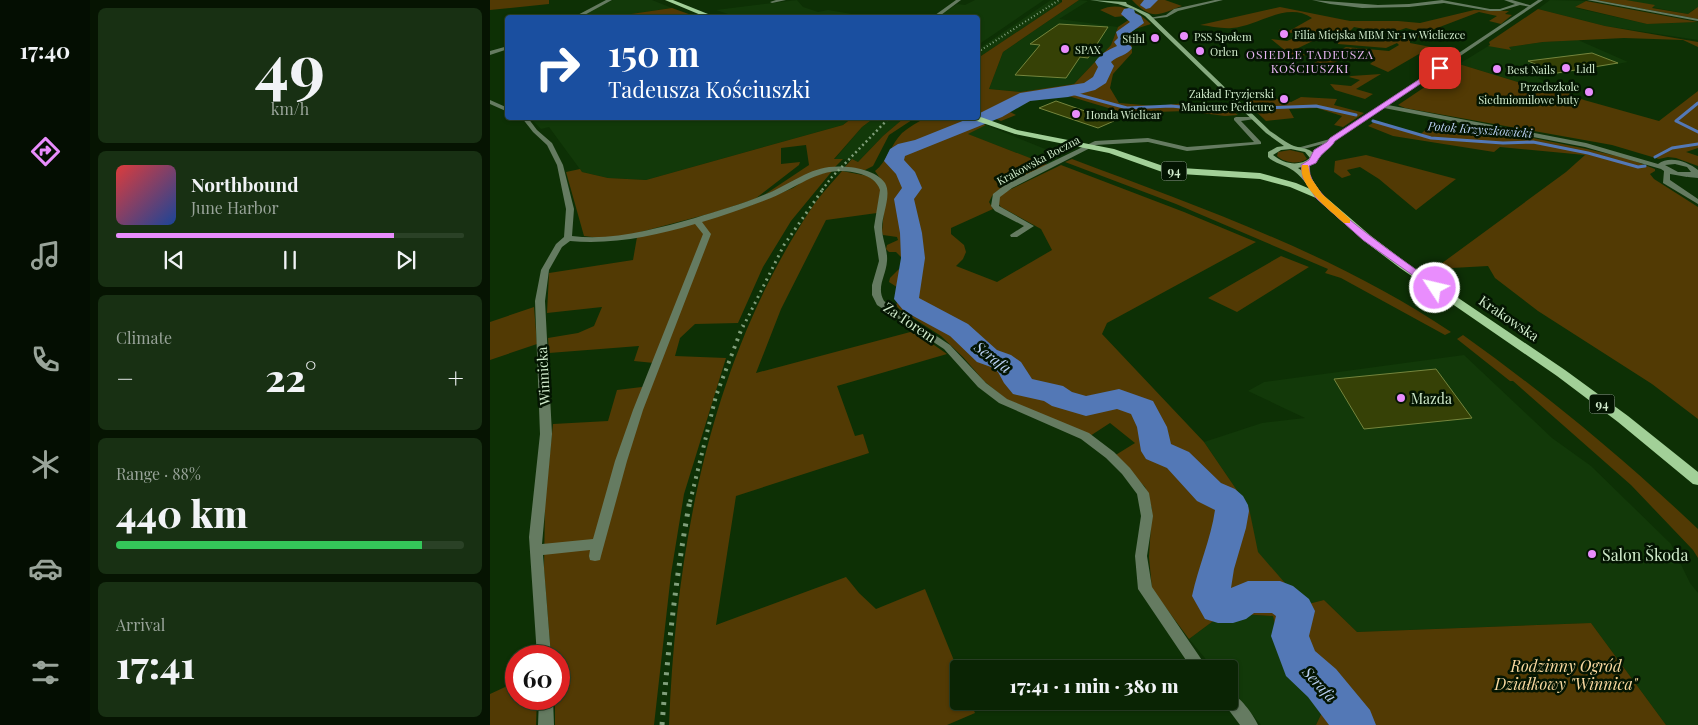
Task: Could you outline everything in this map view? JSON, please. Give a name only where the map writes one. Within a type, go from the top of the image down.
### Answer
[{"type":"main road","points":[[668,0],[707,15]]},
{"type":"main road","points":[[1092,0],[1120,3],[1135,8],[1151,18],[1268,132],[1291,147]]},
{"type":"main road","points":[[1120,3],[1131,0],[1135,8]]},
{"type":"main road","name":"94","points":[[980,119],[1031,136],[1111,151],[1165,170],[1187,173],[1243,174],[1270,178],[1293,184],[1319,196]]},
{"type":"main road","points":[[1268,132],[1276,148],[1300,148],[1314,156],[1313,161],[1305,165],[1289,165]]},
{"type":"main road","name":"Krakowska","points":[[1276,148],[1270,153],[1272,158],[1289,165],[1307,178],[1319,196],[1360,232],[1404,266],[1562,373],[1698,480]]},
{"type":"main road","name":"Krakowska","points":[[1305,165],[1307,178]]},
{"type":"street","points":[[580,15],[610,0]]},
{"type":"street","points":[[772,2],[784,0]]},
{"type":"street","points":[[938,15],[960,0]]},
{"type":"street","points":[[1151,18],[1167,16],[1176,10],[1222,0]]},
{"type":"street","points":[[1314,0],[1370,7],[1398,7],[1442,2]]},
{"type":"street","points":[[1434,0],[1490,10],[1500,10],[1518,4]]},
{"type":"street","points":[[1506,0],[1531,6]]},
{"type":"street","points":[[1314,156],[1332,140],[1541,0]]},
{"type":"street","points":[[1592,0],[1698,20]]},
{"type":"street","points":[[490,54],[505,49]]},
{"type":"street","points":[[490,102],[505,109]]},
{"type":"street","points":[[1383,106],[1598,148],[1693,174]]},
{"type":"street","name":"Krakowska Boczna","points":[[1014,235],[1030,226],[998,210],[994,206],[996,196],[1009,186],[1088,146],[1095,143],[1142,140],[1169,144],[1180,149],[1253,144],[1259,142],[1236,119],[1253,118]]},
{"type":"street","points":[[527,120],[535,131],[550,144],[560,164],[570,209],[568,238]]},
{"type":"street","points":[[1300,148],[1332,140]]},
{"type":"street","points":[[1664,167],[1680,163],[1689,166],[1693,174]]},
{"type":"street","points":[[1664,167],[1666,181],[1698,202]]},
{"type":"street","name":"Za Torem","points":[[568,238],[597,240],[630,237],[696,220],[769,196],[824,170],[848,170],[880,180],[884,190],[878,227],[883,261],[876,285],[876,295],[880,303],[947,347],[982,385],[1003,401],[1084,436],[1110,455],[1126,471],[1143,493],[1147,516],[1141,556],[1145,588],[1195,660]]},
{"type":"street","points":[[1682,192],[1677,183],[1693,174]]},
{"type":"street","points":[[536,550],[597,550],[621,461],[635,418],[707,234],[696,220]]},
{"type":"street","name":"Winnicka","points":[[543,645],[535,537],[546,434],[540,301],[545,270],[559,246],[568,238]]},
{"type":"street","points":[[546,710],[546,725]]},
{"type":"street","points":[[1237,710],[1250,725]]},
{"type":"shaded area","points":[[613,0],[652,0],[672,8],[624,15],[581,15]]},
{"type":"shaded area","points":[[797,0],[803,7],[818,12],[828,10],[858,15],[731,15],[716,10]]},
{"type":"shaded area","points":[[975,0],[1044,0],[980,44],[980,15],[941,15],[957,4],[965,5]]},
{"type":"shaded area","points":[[1051,0],[1062,2],[980,57],[980,48]]},
{"type":"shaded area","points":[[1079,0],[1088,1],[1059,19],[1118,27],[1111,45],[1074,84],[1020,92],[989,89],[1003,52]]},
{"type":"shaded area","points":[[1550,0],[1586,1],[1576,8],[1647,24],[1698,22],[1698,40],[1605,26],[1538,9]]},
{"type":"shaded area","points":[[1626,0],[1698,0],[1698,10],[1694,9],[1688,14]]},
{"type":"shaded area","points":[[1578,40],[1628,62],[1538,78],[1552,86],[1541,89],[1459,64],[1490,45],[1509,47],[1543,42]]},
{"type":"shaded area","points":[[532,120],[849,120],[843,125],[646,180],[608,178],[582,172],[549,127],[541,129]]},
{"type":"shaded area","points":[[871,120],[902,120],[858,162],[852,159],[834,160],[862,127]]},
{"type":"shaded area","points":[[986,125],[1060,155],[1058,159],[1048,165],[967,134]]},
{"type":"shaded area","points":[[1464,355],[1552,438],[1591,466],[1671,544],[1690,583],[1698,593],[1698,725],[1666,725],[1591,623],[1357,632],[1324,600],[1304,605],[1257,552],[1249,508],[1204,442],[1262,423],[1305,418],[1248,391],[1264,382]]},
{"type":"shaded area","points":[[1224,613],[1273,616],[1283,657],[1326,704],[1316,725],[1261,725],[1238,698],[1238,660],[1206,660],[1189,639]]},
{"type":"green space","points":[[490,0],[549,0],[549,4],[490,10]]},
{"type":"green space","points":[[1062,0],[1079,0],[1003,52],[989,89],[1020,92],[1074,84],[1111,45],[1118,27],[1130,19],[1125,16],[1115,17],[1100,10],[1107,7],[1121,7],[1134,11],[1151,24],[1132,30],[1132,53],[1113,74],[1110,88],[1119,103],[1155,106],[1186,103],[1208,107],[1229,106],[1227,108],[1238,115],[1225,116],[1186,111],[1125,113],[1065,95],[1037,98],[1008,111],[1016,115],[1001,121],[980,113],[980,57],[1062,2]]},
{"type":"green space","points":[[1132,0],[1165,0],[1182,6],[1162,13],[1151,14]]},
{"type":"green space","points":[[1596,0],[1626,0],[1655,5],[1652,8],[1688,14],[1698,7],[1698,19]]},
{"type":"green space","points":[[1586,1],[1698,22],[1647,24],[1575,7]]},
{"type":"green space","points":[[1280,7],[1350,21],[1420,23],[1474,10],[1509,11],[1505,14],[1512,15],[1501,24],[1489,21],[1497,16],[1479,12],[1424,33],[1406,28],[1392,33],[1398,35],[1424,34],[1423,37],[1410,38],[1410,43],[1431,47],[1388,72],[1370,64],[1375,60],[1352,54],[1315,72],[1308,66],[1346,47],[1389,51],[1399,45],[1397,43],[1386,48],[1338,44],[1338,41],[1326,38],[1295,36],[1294,33],[1278,32],[1280,29],[1289,31],[1312,18],[1302,13],[1282,13],[1232,28],[1200,25]],"holes":[[[1354,27],[1389,34],[1381,39],[1348,33]]]},
{"type":"green space","points":[[672,8],[691,15],[624,15]]},
{"type":"green space","points":[[1538,9],[1605,26],[1698,42],[1698,47],[1683,40],[1624,38],[1543,42],[1509,47],[1511,50],[1488,46],[1490,45],[1489,42]]},
{"type":"green space","points":[[1294,38],[1317,39],[1292,51],[1307,55],[1293,57],[1271,39],[1287,41]]},
{"type":"green space","points":[[1459,64],[1541,89],[1552,86],[1584,100],[1659,121],[1698,91],[1698,148],[1686,152],[1698,156],[1698,166],[1676,158],[1659,159],[1612,145],[1405,108],[1398,105]]},
{"type":"green space","points":[[1381,74],[1356,89],[1373,94],[1365,99],[1335,90],[1330,84],[1351,86],[1360,80],[1349,77],[1351,76]]},
{"type":"green space","points":[[1301,97],[1337,99],[1334,105],[1364,113],[1343,127],[1334,125],[1342,116],[1317,108],[1289,109],[1294,118],[1266,121],[1245,101],[1273,98],[1291,102]]},
{"type":"green space","points":[[849,120],[871,120],[862,127],[834,159],[843,159],[835,167],[764,195],[809,165],[806,145],[781,148],[781,164],[800,162],[799,165],[755,199],[716,212],[629,235],[599,238],[584,236],[566,172],[580,169],[582,172],[608,178],[646,180],[843,125]]},
{"type":"green space","points":[[902,120],[912,120],[889,135],[873,166],[865,170],[844,168],[852,159],[858,162]]},
{"type":"green space","name":"Rodzinny Ogród Działkowy \"Winnica\"","points":[[922,120],[970,120],[986,125],[968,134],[1048,165],[999,190],[992,196],[989,202],[993,209],[951,228],[951,234],[964,245],[966,252],[963,259],[956,266],[997,282],[1052,250],[1041,229],[1001,207],[997,202],[999,195],[1061,165],[1256,242],[1107,323],[1102,334],[1204,442],[1249,508],[1258,552],[1304,605],[1324,600],[1357,632],[1591,623],[1666,725],[1316,725],[1326,704],[1283,657],[1273,616],[1224,613],[1189,639],[1152,589],[1149,557],[1152,509],[1145,487],[1114,456],[1135,443],[1110,423],[1090,436],[1006,399],[984,381],[941,336],[899,309],[896,305],[903,291],[889,282],[890,278],[906,262],[896,252],[889,252],[886,249],[887,245],[898,240],[897,237],[883,235],[882,232],[886,187],[875,171],[883,163],[902,133]]},
{"type":"green space","points":[[1376,121],[1420,135],[1427,128],[1467,135],[1474,126],[1629,159],[1655,169],[1650,174],[1654,179],[1698,207],[1698,419],[1652,384],[1538,311],[1495,278],[1488,266],[1434,269],[1566,172],[1585,155],[1500,147],[1494,152],[1393,136],[1368,126]]},
{"type":"green space","points":[[1290,150],[1303,153],[1307,159],[1300,162],[1292,162],[1277,156],[1278,152]]},
{"type":"green space","points":[[1366,155],[1456,179],[1416,210],[1379,179],[1360,167],[1347,170],[1351,175],[1342,178],[1334,172],[1335,161]]},
{"type":"green space","points":[[1072,159],[1218,215],[1314,256],[1407,304],[1451,332],[1445,335],[1341,278],[1325,273],[1328,269],[1176,204],[1065,162]]},
{"type":"green space","points":[[833,170],[791,221],[763,267],[738,323],[695,324],[680,338],[675,356],[726,358],[684,494],[671,574],[654,725],[555,725],[555,710],[570,710],[570,645],[550,645],[544,569],[545,502],[553,424],[608,421],[617,390],[650,386],[654,363],[634,361],[639,346],[549,353],[548,338],[578,333],[594,326],[602,307],[547,313],[549,273],[633,260],[637,237],[749,206],[793,188],[808,178]]},
{"type":"green space","points":[[842,171],[868,176],[881,186],[877,213],[826,220],[781,309],[756,373],[914,331],[947,354],[837,386],[855,436],[863,434],[869,453],[736,496],[716,625],[846,577],[876,609],[925,589],[954,660],[950,660],[950,710],[974,710],[975,713],[947,725],[669,725],[680,590],[690,523],[705,457],[724,392],[747,329],[776,267],[822,194]]},
{"type":"green space","points":[[1281,256],[1309,267],[1237,312],[1208,298]]},
{"type":"green space","points":[[534,307],[537,344],[490,360],[490,322]]},
{"type":"green space","points":[[1463,335],[1584,428],[1642,477],[1698,529],[1698,558],[1693,550],[1631,485],[1513,381],[1510,381],[1457,339]]},
{"type":"green space","points":[[505,687],[505,710],[537,710],[536,725],[490,725],[490,694]]},
{"type":"building","name":"SPAX","points":[[1059,24],[1108,27],[1088,58],[1080,57],[1066,78],[1015,75],[1040,45],[1030,44]]},
{"type":"building","name":"Lidl","points":[[1592,53],[1618,63],[1557,73],[1528,61]]},
{"type":"building","name":"Honda Wielicar","points":[[1056,101],[1114,121],[1098,128],[1039,108]]},
{"type":"building","name":"Mazda","points":[[1436,369],[1472,418],[1364,429],[1334,379]]},
{"type":"waterway","name":"Serafa","points":[[1146,5],[1152,0]]},
{"type":"waterway","name":"Serafa","points":[[980,120],[1026,96],[1068,92],[1089,87],[1100,80],[1106,66],[1102,62],[1111,54],[1125,48],[1121,42],[1125,39],[1123,32],[1137,23],[1136,19],[1127,14],[1129,12]]},
{"type":"waterway","name":"Potok Krzyszkowicki","points":[[1068,92],[1127,108],[1171,106],[1222,111]]},
{"type":"waterway","name":"Potok Krzyszkowicki","points":[[1698,103],[1676,121],[1698,132]]},
{"type":"waterway","name":"Potok Krzyszkowicki","points":[[1260,108],[1316,106],[1356,115]]},
{"type":"waterway","name":"Serafa","points":[[979,120],[921,144],[905,148],[897,153],[894,161],[905,172],[912,188],[904,199],[911,233],[913,258],[906,299],[913,306],[959,330],[987,356],[1001,361],[1011,368],[1014,377],[1023,387],[1053,393],[1062,399],[1086,406],[1119,399],[1143,408],[1152,427],[1157,451],[1178,460],[1209,492],[1223,498],[1231,505],[1232,511],[1229,528],[1216,569],[1211,596],[1218,607],[1233,607],[1248,597],[1280,597],[1296,611],[1290,636],[1300,663],[1322,683],[1355,725]]},
{"type":"waterway","name":"Potok Krzyszkowicki","points":[[1373,121],[1431,138],[1503,143],[1533,142],[1588,153],[1638,167],[1645,166]]},
{"type":"waterway","name":"Potok Krzyszkowicki","points":[[1655,157],[1672,148],[1698,144]]},
{"type":"railway","points":[[980,51],[1059,0]]},
{"type":"railway","points":[[822,190],[831,178],[887,120]]},
{"type":"railway","points":[[743,327],[784,245],[823,189]]},
{"type":"railway","points":[[690,502],[716,396],[743,325]]},
{"type":"railway","points":[[662,725],[673,612],[690,500]]},
{"type":"slow traffic","points":[[1305,167],[1307,178],[1319,196],[1347,221]]},
{"type":"place","name":"Filia Miejska MBM Nr 1 w Wieliczce","points":[[1284,34]]},
{"type":"place","name":"PSS Społem","points":[[1184,36]]},
{"type":"place","name":"Stihl","points":[[1155,38]]},
{"type":"place","name":"SPAX","points":[[1065,49]]},
{"type":"place","name":"Orlen","points":[[1200,51]]},
{"type":"place","name":"Lidl","points":[[1566,68]]},
{"type":"place","name":"Best Nails","points":[[1497,69]]},
{"type":"place","name":"Przedszkole Siedmiomilowe buty","points":[[1589,92]]},
{"type":"place","name":"Zakład Fryzjerski Manicure Pedicure","points":[[1284,99]]},
{"type":"place","name":"Honda Wielicar","points":[[1076,114]]},
{"type":"place","name":"Mazda","points":[[1401,398]]},
{"type":"place","name":"Salon Škoda","points":[[1592,554]]},
{"type":"district","name":"OSIEDLE TADEUSZA KOŚCIUSZKI","points":[[1310,61]]},
{"type":"route","points":[[1435,288],[1367,238],[1319,196],[1307,178],[1305,165],[1313,161],[1316,152],[1332,140],[1440,68]]}]
